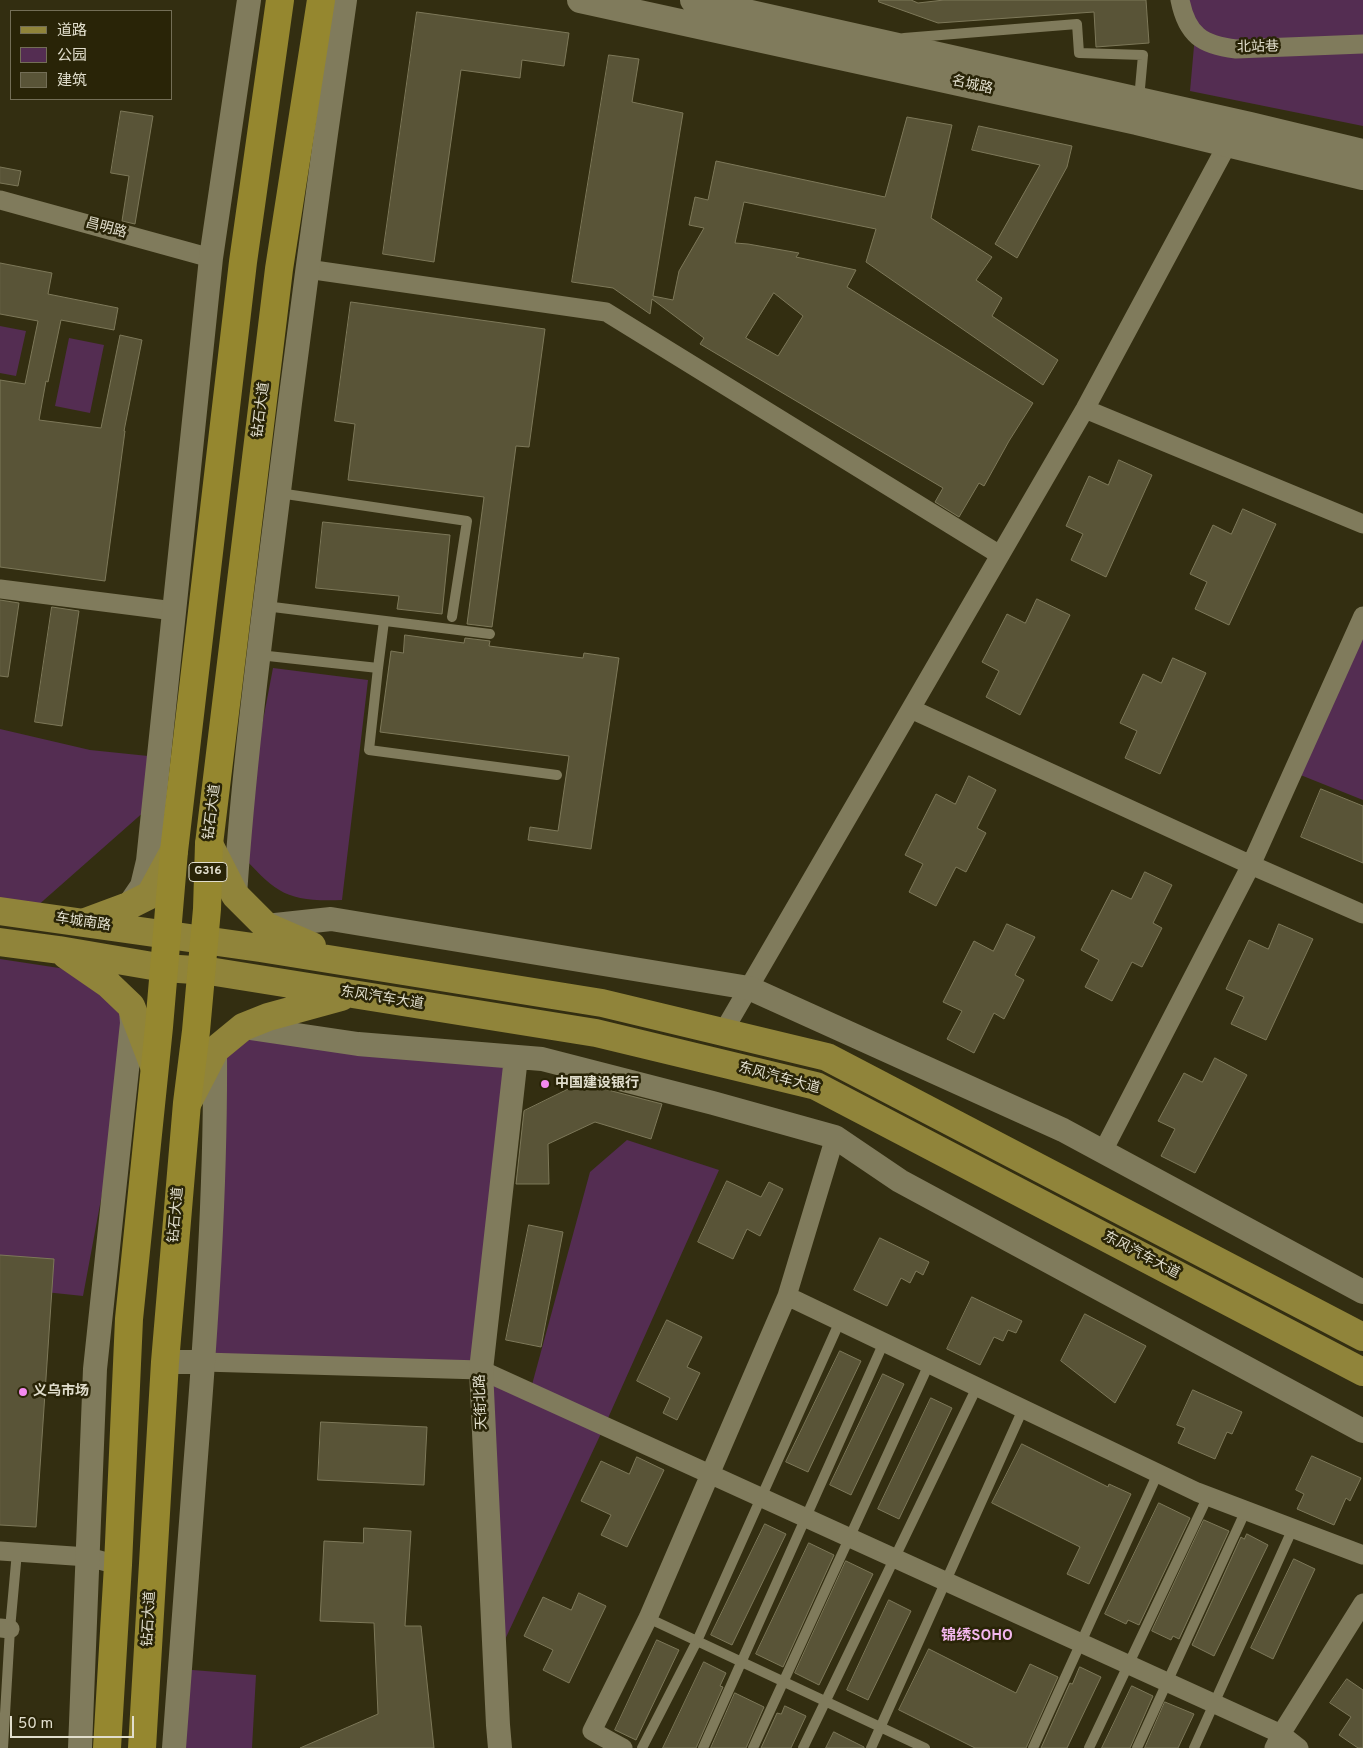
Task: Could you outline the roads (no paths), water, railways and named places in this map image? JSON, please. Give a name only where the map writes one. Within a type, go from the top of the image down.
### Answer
[{"type":"highway","name":"G316","points":[[107,1748],[130,1309],[174,850],[243,262],[280,0]]},
{"type":"highway","name":"钻石大道","points":[[143,1743],[165,1362],[187,1103],[196,1031],[207,909],[209,844],[280,269],[321,0]]},
{"type":"main road","name":"名城路","points":[[580,0],[1137,122],[1363,152]]},
{"type":"main road","name":"名城路","points":[[693,0],[1138,100],[1363,177]]},
{"type":"main road","points":[[209,844],[235,895],[266,926],[348,962]]},
{"type":"main road","points":[[83,922],[128,906],[150,895],[174,850]]},
{"type":"main road","name":"车城南路","points":[[0,911],[167,935]]},
{"type":"main road","points":[[167,935],[602,1003],[827,1057],[1363,1337]]},
{"type":"main road","points":[[0,942],[164,968]]},
{"type":"main road","points":[[59,950],[108,984],[131,1006],[154,1066]]},
{"type":"main road","name":"东风汽车大道","points":[[164,968],[200,970],[596,1033],[816,1086],[1363,1372]]},
{"type":"main road","points":[[187,1103],[215,1050],[243,1027],[268,1017],[350,994]]},
{"type":"street","points":[[128,906],[142,886],[148,861],[211,258],[249,0]]},
{"type":"street","points":[[235,895],[245,771],[265,606],[307,269],[345,0]]},
{"type":"street","name":"北站巷","points":[[1180,0],[1183,17],[1195,35],[1215,46],[1236,49],[1363,44]]},
{"type":"street","points":[[723,1032],[1085,409],[1234,134]]},
{"type":"street","name":"昌明路","points":[[0,200],[211,258]]},
{"type":"street","points":[[211,258],[243,262]]},
{"type":"street","points":[[280,269],[307,269],[606,312],[1000,555]]},
{"type":"street","points":[[1085,409],[1363,524]]},
{"type":"street","points":[[236,626],[278,502]]},
{"type":"street","points":[[0,589],[174,610]]},
{"type":"street","points":[[1103,1152],[1251,865],[1363,616]]},
{"type":"street","points":[[911,709],[1251,865],[1363,914]]},
{"type":"street","points":[[266,926],[331,919],[749,988],[1063,1130],[1363,1292]]},
{"type":"street","points":[[80,1748],[97,1349],[132,1023],[131,1006]]},
{"type":"street","points":[[243,1027],[358,1044],[516,1057],[552,1062],[713,1103],[835,1137],[900,1181],[1363,1431]]},
{"type":"street","points":[[143,1743],[174,1744],[211,1238],[216,1097],[215,1050]]},
{"type":"street","name":"天街北路","points":[[500,1748],[481,1370],[516,1057]]},
{"type":"street","points":[[623,1748],[592,1731],[648,1618],[787,1296],[835,1137]]},
{"type":"street","points":[[787,1296],[1208,1496],[1363,1555]]},
{"type":"street","points":[[97,1349],[130,1309]]},
{"type":"street","points":[[165,1362],[481,1370],[1215,1704],[1278,1741],[1299,1748]]},
{"type":"street","points":[[156,1507],[192,1511]]},
{"type":"street","points":[[8,1552],[88,1558],[118,1565]]},
{"type":"street","points":[[1278,1741],[1362,1605]]},
{"type":"lane","points":[[874,40],[1077,24],[1079,53],[1143,55],[1138,100]]},
{"type":"lane","points":[[278,502],[467,522],[452,617]]},
{"type":"lane","points":[[265,606],[490,634]]},
{"type":"lane","points":[[384,621],[369,750],[557,775]]},
{"type":"lane","points":[[259,655],[378,668]]},
{"type":"lane","points":[[642,1748],[696,1641],[840,1321]]},
{"type":"lane","points":[[703,1748],[743,1662],[884,1342]]},
{"type":"lane","points":[[753,1748],[929,1364]]},
{"type":"lane","points":[[803,1748],[977,1387]]},
{"type":"lane","points":[[871,1748],[1024,1409]]},
{"type":"lane","points":[[1033,1748],[1158,1473]]},
{"type":"lane","points":[[1089,1748],[1208,1496]]},
{"type":"lane","points":[[1137,1748],[1246,1510]]},
{"type":"lane","points":[[1194,1748],[1293,1528]]},
{"type":"lane","points":[[3,1748],[8,1552]]},
{"type":"lane","points":[[648,1618],[925,1748]]},
{"type":"place","name":"中国建设银行","points":[[545,1084]]},
{"type":"place","name":"义乌市场","points":[[23,1392]]},
{"type":"district","name":"锦绣SOHO","points":[[977,1637]]}]
